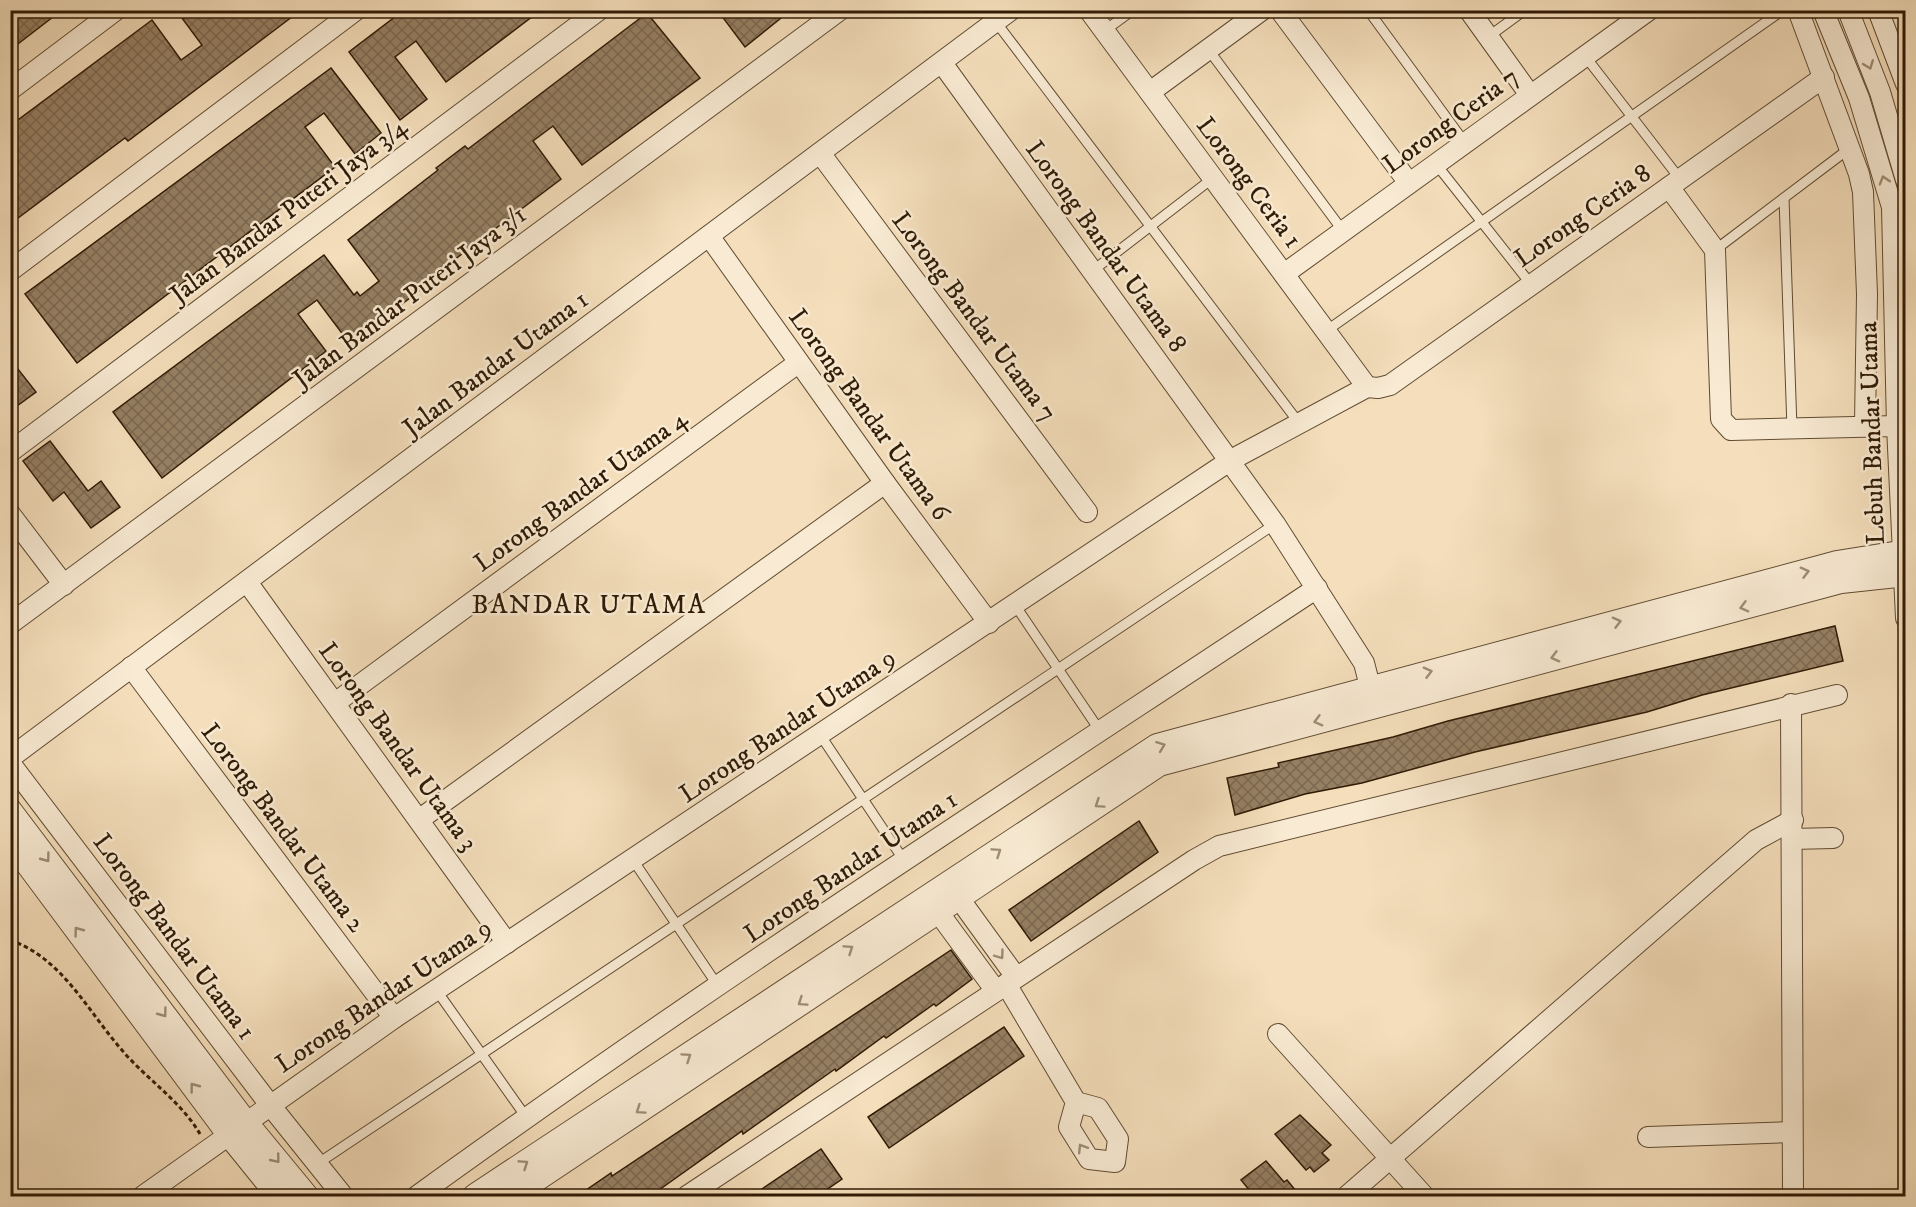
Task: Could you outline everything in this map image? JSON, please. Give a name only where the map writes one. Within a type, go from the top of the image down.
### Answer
[{"type":"street","points":[[10,90],[116,10]]},
{"type":"street","points":[[10,271],[356,10]]},
{"type":"street","name":"Jalan Bandar Puteri Jaya 3/4","points":[[10,453],[599,10]]},
{"type":"street","name":"Jalan Bandar Puteri Jaya 3/1","points":[[10,624],[840,10]]},
{"type":"street","name":"Lorong Ceria 1","points":[[1089,10],[1367,387]]},
{"type":"street","points":[[1150,92],[1262,10]]},
{"type":"street","points":[[1280,10],[1409,183]]},
{"type":"street","points":[[1469,10],[1530,95]]},
{"type":"street","points":[[1798,10],[1850,148],[1863,192],[1867,294],[1865,424]]},
{"type":"street","name":"Lebuh Bandar Utama","points":[[1823,10],[1859,98],[1893,207],[1899,291],[1897,426],[1905,618]]},
{"type":"street","points":[[1848,10],[1880,92],[1905,180]]},
{"type":"street","points":[[1859,98],[1905,83],[1878,10]]},
{"type":"street","name":"Lorong Ceria 7","points":[[1284,274],[1585,56],[1642,12]]},
{"type":"street","name":"Jalan Bandar Utama 1","points":[[10,758],[1004,16]]},
{"type":"street","name":"Lorong Bandar Utama 8","points":[[942,63],[1091,272],[1231,460],[1275,524],[1364,663],[1373,696]]},
{"type":"street","name":"Lorong Ceria 8","points":[[1367,387],[1390,385],[1530,283],[1824,77]]},
{"type":"street","name":"Lorong Bandar Utama 7","points":[[820,153],[1087,512]]},
{"type":"street","points":[[1674,183],[1715,250],[1719,310],[1721,419],[1731,430],[1865,424],[1897,426]]},
{"type":"street","name":"Lorong Bandar Utama 6","points":[[709,236],[885,483],[989,622]]},
{"type":"street","name":"Lorong Bandar Utama 4","points":[[335,704],[798,363]]},
{"type":"street","name":"Lorong Bandar Utama 9","points":[[143,1197],[394,1018],[821,736],[1231,460],[1367,387]]},
{"type":"street","points":[[420,819],[885,483]]},
{"type":"street","points":[[10,514],[64,585]]},
{"type":"street","points":[[475,1197],[933,904],[1159,764],[1373,696],[1841,581],[1904,563]]},
{"type":"street","name":"Lorong Bandar Utama 3","points":[[247,582],[420,819],[507,943]]},
{"type":"street","name":"Lorong Bandar Utama 1","points":[[417,1197],[526,1117],[718,986],[1317,588]]},
{"type":"street","name":"Lorong Bandar Utama 2","points":[[131,668],[394,1018]]},
{"type":"street","points":[[687,1197],[1006,984],[1194,860],[1219,846],[1837,695]]},
{"type":"street","points":[[1791,705],[1793,1197]]},
{"type":"street","name":"Lorong Bandar Utama 1","points":[[10,763],[270,1105],[343,1197]]},
{"type":"street","points":[[10,811],[237,1128],[279,1197]]},
{"type":"street","points":[[1347,1197],[1756,840],[1792,830],[1833,838]]},
{"type":"street","points":[[12,847],[237,1128],[306,1197]]},
{"type":"street","points":[[954,891],[967,930]]},
{"type":"street","points":[[933,904],[967,930],[1006,984],[1076,1102]]},
{"type":"street","points":[[512,1197],[933,904]]},
{"type":"street","points":[[1278,1034],[1425,1197]]},
{"type":"street","points":[[1648,1137],[1791,1132]]},
{"type":"lane","points":[[1104,31],[1133,10]]},
{"type":"lane","points":[[1368,10],[1465,143]]},
{"type":"lane","points":[[1488,37],[1525,10]]},
{"type":"lane","points":[[1326,331],[1783,10]]},
{"type":"lane","points":[[1004,16],[1150,226],[1299,423]]},
{"type":"lane","points":[[1208,49],[1343,231]]},
{"type":"lane","points":[[1585,56],[1632,117],[1674,183]]},
{"type":"lane","points":[[1715,250],[1850,148]]},
{"type":"lane","points":[[1436,164],[1530,283]]},
{"type":"lane","points":[[1091,272],[1213,178]]},
{"type":"lane","points":[[1784,198],[1792,428]]},
{"type":"lane","points":[[317,1164],[1275,524]]},
{"type":"lane","points":[[1015,605],[1100,732]]},
{"type":"lane","points":[[821,736],[905,862]]},
{"type":"lane","points":[[633,860],[718,986]]},
{"type":"lane","points":[[437,991],[526,1117]]},
{"type":"path","points":[[10,940],[30,949],[50,963],[79,995],[122,1050],[192,1120],[209,1149]]},
{"type":"building","points":[[10,10],[62,10],[10,50]]},
{"type":"building","points":[[176,10],[301,10],[128,141],[125,138],[10,224],[10,126],[152,20],[181,60],[202,45]]},
{"type":"building","points":[[392,10],[541,10],[446,82],[416,41],[395,57],[427,99],[400,120],[349,52],[396,16]]},
{"type":"building","points":[[728,10],[791,10],[745,47],[721,15]]},
{"type":"building","points":[[647,13],[700,78],[582,165],[553,126],[533,141],[561,179],[425,282],[427,285],[398,307],[395,304],[347,340],[317,300],[298,314],[326,351],[162,478],[113,412],[324,255],[354,295],[357,292],[360,296],[379,281],[348,240],[438,170],[436,168],[465,146],[468,149]]},
{"type":"building","points":[[331,68],[381,133],[355,154],[324,113],[305,127],[335,167],[77,363],[25,294]]},
{"type":"building","points":[[10,359],[36,392],[10,411]]},
{"type":"building","points":[[50,441],[88,491],[101,481],[120,507],[91,528],[64,492],[53,501],[23,461]]},
{"type":"building","points":[[1835,626],[1843,661],[1702,695],[1647,712],[1475,752],[1362,783],[1305,794],[1235,815],[1227,778],[1279,767],[1278,763],[1393,737],[1448,721]]},
{"type":"building","points":[[1139,821],[1158,852],[1031,941],[1009,910]]},
{"type":"building","points":[[951,950],[972,979],[936,1006],[934,1004],[886,1038],[884,1036],[836,1071],[835,1069],[743,1134],[742,1131],[649,1197],[576,1197],[611,1173],[612,1176]]},
{"type":"building","points":[[1004,1027],[1024,1056],[889,1148],[868,1117]]},
{"type":"building","points":[[1300,1115],[1331,1145],[1322,1153],[1329,1160],[1314,1172],[1310,1167],[1306,1170],[1275,1134]]},
{"type":"building","points":[[821,1149],[842,1179],[816,1197],[750,1197]]},
{"type":"building","points":[[1266,1161],[1284,1182],[1287,1180],[1301,1197],[1255,1197],[1241,1180]]},
{"type":"district","name":"BANDAR UTAMA","points":[[589,604]]}]
